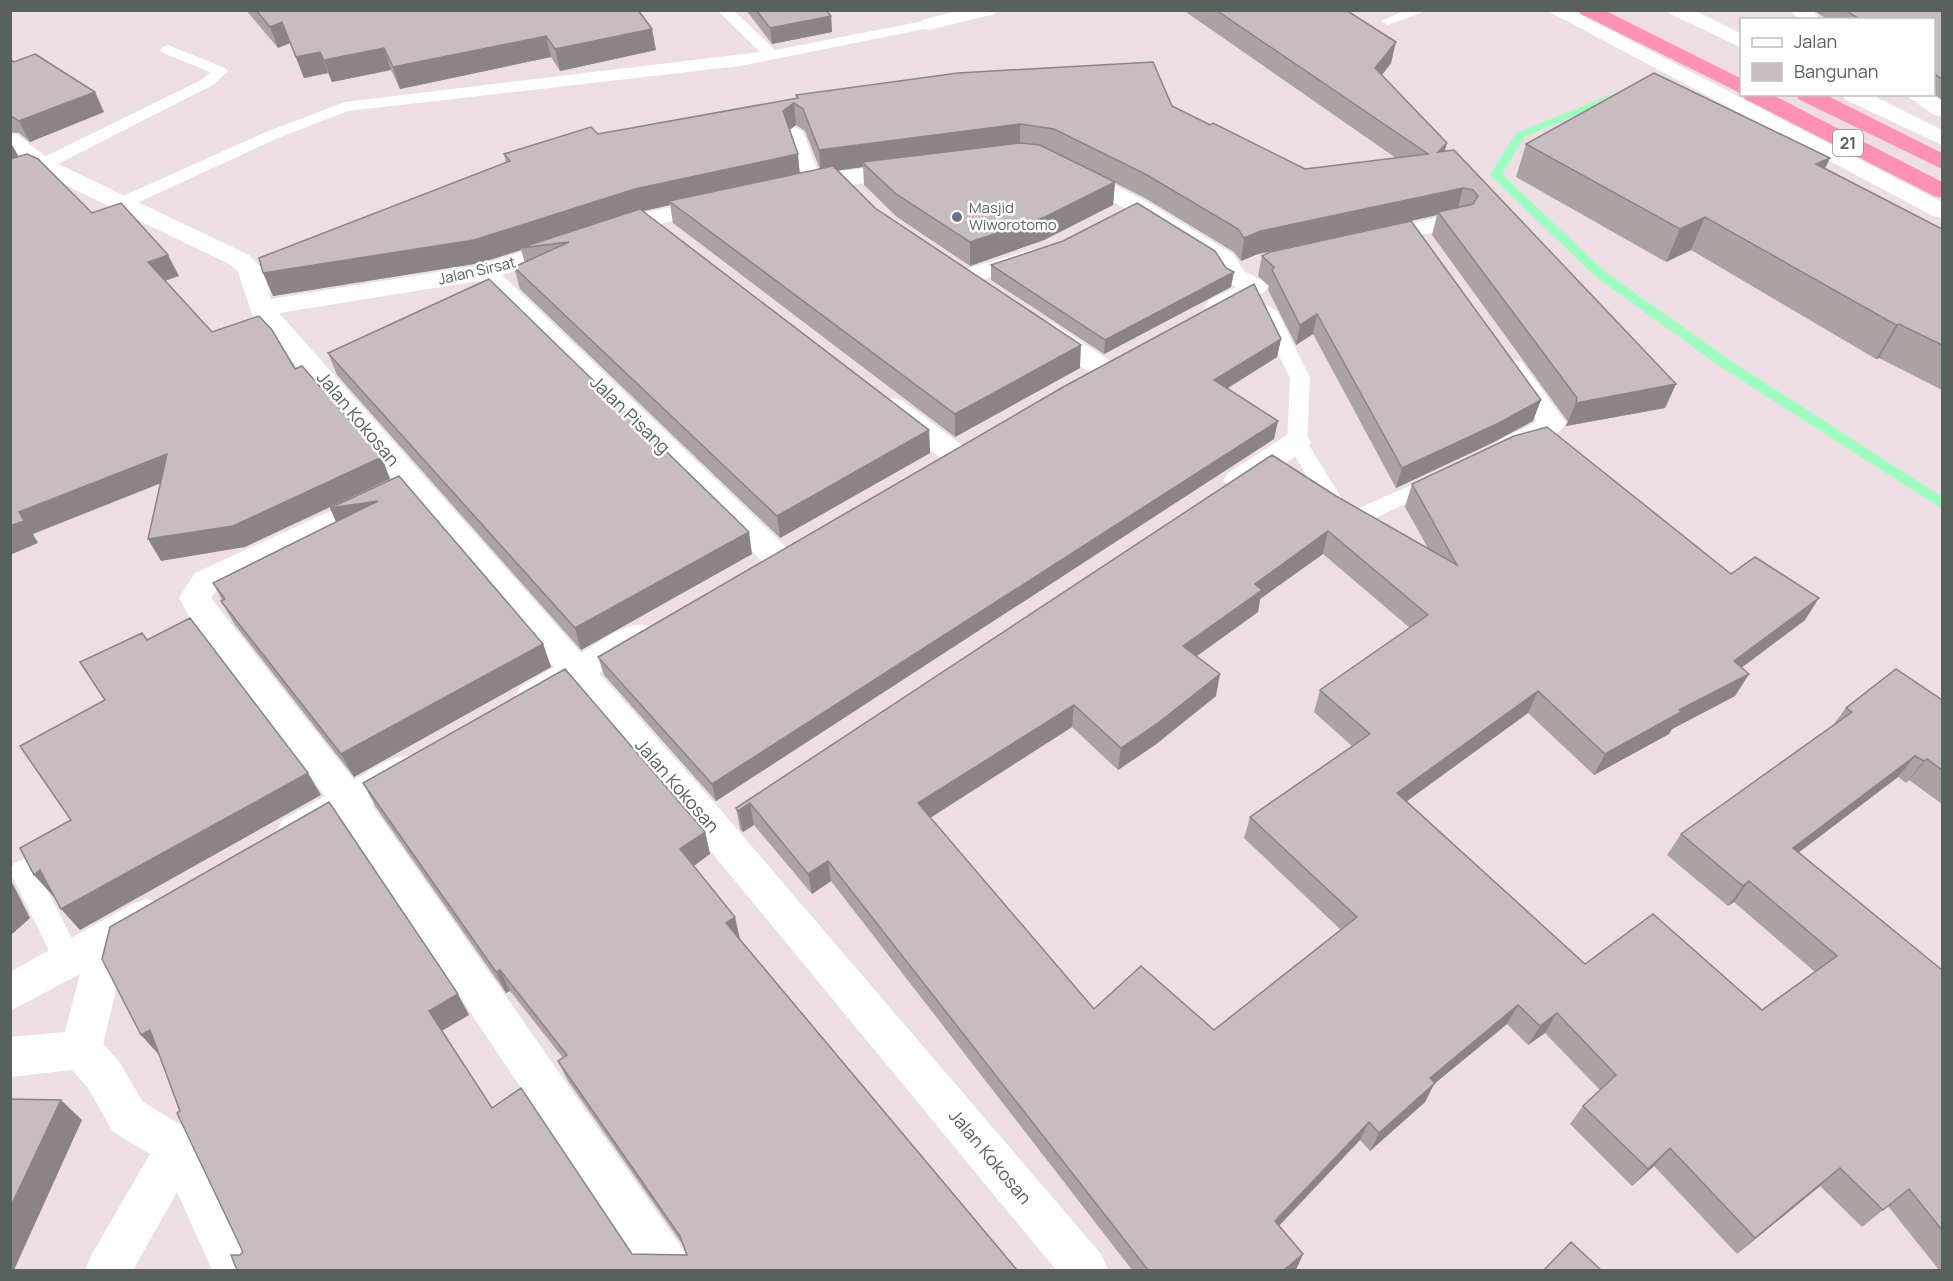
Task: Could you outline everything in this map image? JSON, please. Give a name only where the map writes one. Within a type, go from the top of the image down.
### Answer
[{"type":"highway","points":[[1588,10],[1740,87]]},
{"type":"highway","points":[[1672,18],[1740,62]]},
{"type":"highway","name":"21","points":[[1758,96],[1942,191]]},
{"type":"highway","name":"21","points":[[1810,96],[1942,162]]},
{"type":"street","points":[[922,17],[988,10]]},
{"type":"street","points":[[1556,10],[1942,211]]},
{"type":"street","points":[[1672,18],[1740,41]]},
{"type":"street","points":[[1856,96],[1942,138]]},
{"type":"street","points":[[10,140],[42,165],[120,204],[147,213],[240,260],[250,270],[261,308]]},
{"type":"street","points":[[779,190],[842,178],[936,166]]},
{"type":"street","points":[[1065,168],[1136,205],[1249,276],[1194,320]]},
{"type":"street","points":[[842,178],[864,201]]},
{"type":"street","name":"Jalan Sirsat","points":[[261,308],[485,272],[650,219],[733,199]]},
{"type":"street","points":[[1109,222],[1136,205]]},
{"type":"street","points":[[650,219],[678,241]]},
{"type":"street","points":[[1347,244],[1420,240],[1457,220]]},
{"type":"street","points":[[994,296],[955,270],[1003,267],[1058,246]]},
{"type":"street","name":"Jalan Pisang","points":[[485,272],[542,324],[561,349],[777,557]]},
{"type":"street","name":"Jalan Kokosan","points":[[261,308],[712,826],[1085,1270]]},
{"type":"street","points":[[1024,316],[1103,368]]},
{"type":"street","points":[[1495,453],[1537,436],[1552,423],[1496,346]]},
{"type":"street","points":[[877,395],[953,453]]},
{"type":"street","points":[[924,471],[983,436]]},
{"type":"street","points":[[1218,493],[1297,442]]},
{"type":"street","points":[[413,483],[206,580],[195,598],[201,610],[349,801],[670,1270]]},
{"type":"street","points":[[747,574],[806,540]]},
{"type":"street","points":[[504,712],[667,620]]},
{"type":"street","points":[[266,848],[431,753]]},
{"type":"street","points":[[712,826],[742,806]]},
{"type":"street","points":[[10,993],[172,901]]},
{"type":"street","points":[[81,1050],[110,936]]},
{"type":"street","points":[[10,1057],[81,1050]]},
{"type":"street","points":[[81,1050],[104,1074],[128,1117],[178,1147],[236,1270]]},
{"type":"street","points":[[108,1270],[178,1147]]},
{"type":"lane","points":[[724,10],[773,56]]},
{"type":"lane","points":[[1388,21],[1422,10]]},
{"type":"lane","points":[[120,204],[272,135],[345,107],[773,56],[922,17]]},
{"type":"lane","points":[[10,177],[42,165],[208,82],[220,71],[168,50]]},
{"type":"lane","points":[[795,132],[814,184]]},
{"type":"lane","points":[[1806,162],[1830,152]]},
{"type":"lane","points":[[1249,276],[1300,378],[1297,442],[1336,509],[1348,516],[1360,516],[1454,472]]},
{"type":"lane","points":[[24,871],[68,960]]},
{"type":"building","points":[[256,10],[638,10],[652,29],[555,49],[546,36],[393,67],[384,48],[324,60],[320,52],[296,57],[282,22],[270,27]]},
{"type":"building","points":[[756,10],[826,10],[831,16],[770,28]]},
{"type":"building","points":[[1216,10],[1346,10],[1396,42],[1375,68],[1447,143],[1438,152],[1454,150],[1676,384],[1576,403],[1577,398],[1438,212],[1473,204],[1478,196],[1473,190],[1463,188],[1261,231],[1244,238],[1238,229],[1147,175],[1054,129],[1020,124],[819,150],[803,109],[794,103],[783,111],[798,154],[635,189],[474,240],[263,273],[259,258],[510,161],[504,154],[591,127],[598,134],[798,98],[796,95],[958,73],[1153,62],[1172,106],[1210,125],[1213,123],[1305,169],[1428,154]]},
{"type":"building","points":[[1845,10],[1942,10],[1942,79],[1935,75],[1935,18],[1858,18]]},
{"type":"building","points":[[35,54],[95,92],[19,121],[10,115],[10,59],[14,62]]},
{"type":"building","points":[[1654,73],[1830,158],[1816,164],[1942,229],[1942,345],[1899,324],[1896,325],[1705,217],[1680,229],[1526,144]]},
{"type":"building","points":[[1021,143],[1040,145],[1115,182],[1045,217],[970,242],[896,194],[862,162]]},
{"type":"building","points":[[27,154],[38,159],[92,213],[121,203],[168,255],[148,262],[212,332],[259,316],[272,330],[295,369],[302,366],[382,457],[233,526],[148,539],[167,454],[19,512],[24,521],[10,526],[10,159]]},
{"type":"building","points":[[833,166],[875,208],[1081,345],[955,414],[669,201]]},
{"type":"building","points":[[1137,203],[1215,251],[1226,268],[1234,272],[1105,340],[991,265],[1063,241]]},
{"type":"building","points":[[640,209],[929,430],[777,516],[514,267],[569,242],[520,248]]},
{"type":"building","points":[[1411,221],[1541,400],[1499,423],[1402,468],[1317,314],[1300,325],[1272,270],[1274,267],[1262,256],[1270,252]]},
{"type":"building","points":[[489,279],[749,532],[575,628],[328,353]]},
{"type":"building","points":[[1254,284],[1281,339],[1214,380],[1278,421],[712,784],[598,657],[1065,386]]},
{"type":"building","points":[[1547,427],[1731,574],[1755,557],[1819,598],[1734,661],[1749,674],[1679,710],[1681,712],[1605,754],[1538,691],[1397,793],[1585,964],[1653,914],[1762,1010],[1837,956],[1749,881],[1743,886],[1681,834],[1852,712],[1846,708],[1896,669],[1942,700],[1942,770],[1927,759],[1924,761],[1915,756],[1793,848],[1942,970],[1942,1230],[1909,1189],[1883,1210],[1840,1168],[1755,1238],[1670,1148],[1648,1169],[1583,1106],[1616,1075],[1557,1013],[1540,1026],[1518,1005],[1430,1078],[1435,1083],[1379,1133],[1369,1122],[1275,1221],[1303,1254],[1284,1270],[1148,1270],[828,861],[808,874],[750,803],[738,811],[736,808],[1272,455],[1336,496],[1457,565],[1412,484],[1514,436]],"holes":[[[1328,531],[1428,615],[1320,690],[1370,734],[1250,817],[1357,917],[1214,1030],[1141,966],[1094,1009],[918,803],[1074,705],[1121,748],[1158,723],[1220,674],[1183,646],[1262,590],[1255,584]]]},
{"type":"building","points":[[399,476],[543,644],[341,754],[221,601],[225,599],[213,583],[378,501],[330,508]]},
{"type":"building","points":[[190,618],[308,773],[61,909],[40,870],[34,875],[20,848],[71,820],[20,746],[105,700],[80,662],[142,633],[147,640]]},
{"type":"building","points":[[565,669],[705,832],[680,849],[735,917],[726,923],[1017,1270],[237,1270],[231,1255],[240,1255],[243,1252],[177,1113],[180,1111],[150,1030],[141,1035],[102,959],[110,927],[329,802],[458,994],[429,1011],[492,1108],[521,1088],[632,1254],[687,1255],[680,1236],[558,1061],[567,1055],[500,970],[496,972],[363,783]]},
{"type":"building","points":[[10,1099],[61,1100],[10,1208]]},
{"type":"building","points":[[1571,1242],[1601,1270],[1544,1270]]},
{"type":"waterway","points":[[1619,95],[1520,135],[1496,175],[1600,274],[1726,364],[1942,504]]},
{"type":"place","name":"Masjid Wiworotomo","points":[[957,217]]}]
